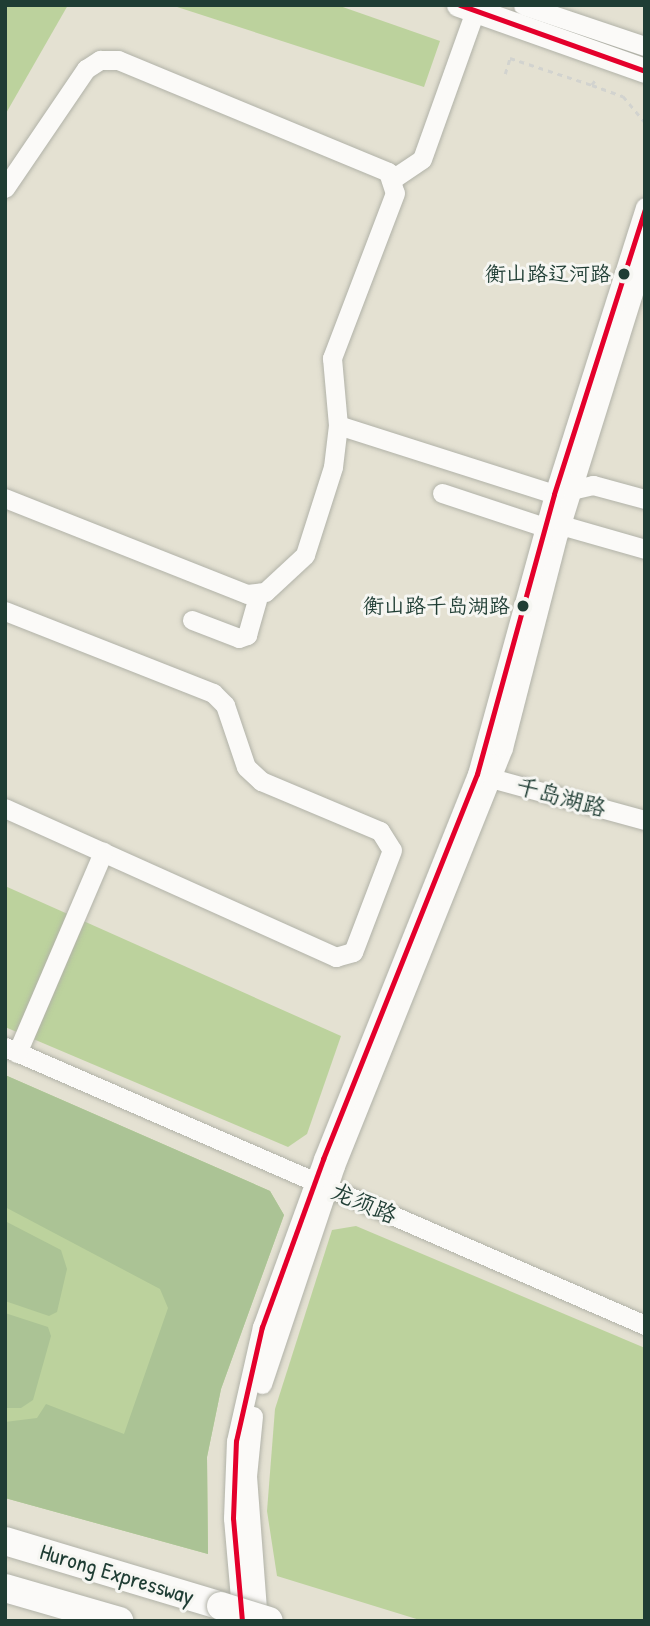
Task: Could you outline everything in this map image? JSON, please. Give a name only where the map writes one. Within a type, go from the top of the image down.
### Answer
[{"type":"highway","name":"Hurong Expressway","points":[[5,1541],[232,1613],[269,1621]]},
{"type":"highway","name":"Hurong Expressway","points":[[5,1588],[119,1621]]},
{"type":"main road","points":[[467,8],[645,71]]},
{"type":"street","points":[[523,5],[645,46]]},
{"type":"street","points":[[554,5],[645,36]]},
{"type":"street","points":[[391,180],[422,159],[467,8]]},
{"type":"street","points":[[5,188],[86,69],[100,60],[118,60],[388,172],[395,193],[332,358],[338,425],[333,467],[305,555],[259,593],[247,635],[239,638],[192,620]]},
{"type":"street","points":[[232,1613],[236,1441],[262,1327],[322,1184],[484,776],[503,748],[553,526],[645,207]]},
{"type":"street","points":[[562,493],[645,254]]},
{"type":"street","points":[[338,425],[562,493],[593,485],[645,499]]},
{"type":"street","points":[[442,493],[553,526],[645,549]]},
{"type":"street","points":[[5,498],[247,594],[259,593]]},
{"type":"street","points":[[5,611],[213,693],[225,705],[246,767],[261,781],[380,831],[392,850],[353,952],[336,957],[5,808]]},
{"type":"street","name":"千岛湖路","points":[[484,776],[645,820]]},
{"type":"street","points":[[11,1050],[103,852]]},
{"type":"street","name":"龙须路","points":[[11,1050],[645,1325]]},
{"type":"street","points":[[258,1621],[247,1476],[252,1419],[322,1184]]},
{"type":"path","points":[[505,74],[510,58],[592,85],[624,96],[645,122]]},
{"type":"path","points":[[592,85],[595,81]]},
{"type":"green space","points":[[5,5],[68,5],[5,115]]},
{"type":"green space","points":[[171,5],[337,5],[440,41],[424,87]]},
{"type":"green space","points":[[5,886],[341,1036],[307,1134],[288,1147],[5,1027]]},
{"type":"green space","points":[[5,1075],[270,1191],[284,1215],[221,1389],[207,1457],[208,1554],[5,1498]]},
{"type":"green space","points":[[5,1075],[270,1191],[284,1215],[221,1389],[207,1457],[208,1554],[5,1498],[5,1422],[37,1418],[46,1404],[124,1434],[168,1308],[160,1289],[5,1207]]},
{"type":"green space","points":[[5,1221],[61,1250],[67,1269],[57,1312],[49,1316],[5,1301]]},
{"type":"green space","points":[[356,1226],[645,1348],[645,1621],[423,1621],[277,1576],[267,1511],[275,1409],[332,1230]]},
{"type":"green space","points":[[5,1313],[48,1327],[51,1336],[33,1400],[21,1408],[5,1408]]},
{"type":"transit line","points":[[460,5],[645,71]]},
{"type":"transit line","points":[[242,1621],[233,1518],[236,1441],[262,1327],[323,1159],[477,774],[554,494],[645,208]]},
{"type":"place","name":"衡山路辽河路","points":[[624,274]]},
{"type":"place","name":"衡山路千岛湖路","points":[[523,606]]}]
